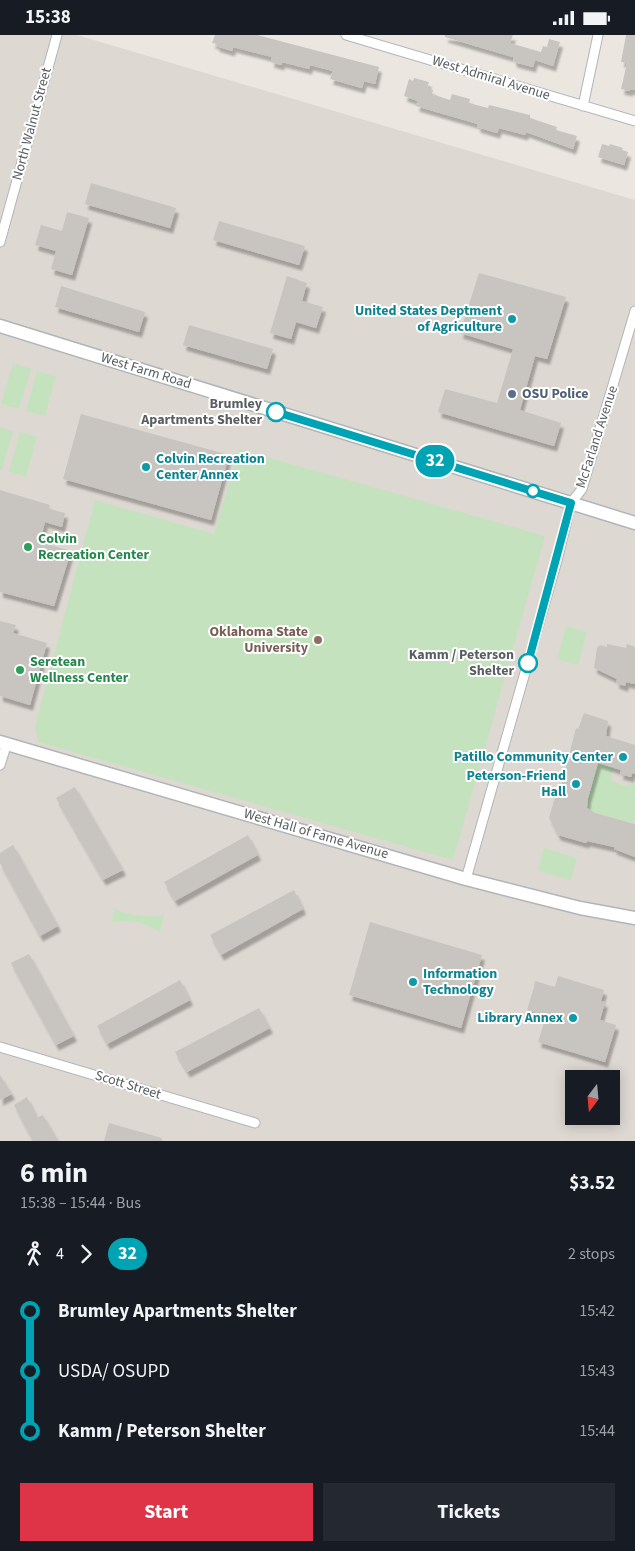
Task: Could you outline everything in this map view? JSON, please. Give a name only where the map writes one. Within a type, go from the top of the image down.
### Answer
[{"type":"street","name":"North Walnut Street","points":[[0,241],[58,35]]},
{"type":"street","name":"West Admiral Avenue","points":[[346,35],[635,121]]},
{"type":"street","points":[[583,106],[598,35]]},
{"type":"street","name":"McFarland Avenue","points":[[466,879],[553,575],[571,503],[582,489],[635,311]]},
{"type":"street","name":"West Farm Road","points":[[0,326],[635,523]]},
{"type":"street","points":[[0,765],[3,743]]},
{"type":"street","name":"West Hall of Fame Avenue","points":[[3,743],[466,879],[580,908],[635,918]]},
{"type":"street","name":"Scott Street","points":[[0,1047],[255,1123]]},
{"type":"shaded area","name":"Oklahoma State University","points":[[0,35],[77,35],[635,200],[635,1141],[0,1141]]},
{"type":"green space","points":[[13,363],[31,369],[19,409],[1,404]]},
{"type":"green space","points":[[37,371],[56,376],[45,416],[26,411]]},
{"type":"green space","points":[[0,427],[13,431],[2,470],[0,470]]},
{"type":"green space","points":[[20,432],[37,437],[26,477],[9,472]]},
{"type":"green space","points":[[239,449],[545,536],[453,860],[38,742],[35,726],[95,500],[214,534]]},
{"type":"green space","points":[[566,626],[587,632],[578,665],[557,659]]},
{"type":"green space","points":[[616,759],[610,780],[626,786],[635,783],[635,821],[633,823],[595,813],[587,808],[598,762]]},
{"type":"green space","points":[[544,848],[577,858],[571,880],[538,871]]},
{"type":"green space","points":[[114,908],[138,916],[164,915],[160,932],[137,922],[112,923]]},
{"type":"building","points":[[215,35],[257,35],[379,67],[375,84],[364,81],[362,88],[330,79],[333,71],[310,65],[309,69],[282,62],[281,65],[271,62],[272,57],[233,47],[232,51],[212,43]]},
{"type":"building","points":[[445,35],[513,35],[510,43],[541,52],[543,46],[547,47],[549,39],[560,42],[553,66],[535,60],[533,67],[514,62],[513,57],[445,37]]},
{"type":"building","points":[[626,35],[635,35],[635,90],[630,89],[630,91],[621,89],[627,63],[621,62]]},
{"type":"building","points":[[414,78],[429,82],[427,88],[433,90],[432,94],[450,100],[452,94],[470,99],[469,103],[488,108],[489,105],[530,115],[530,118],[557,127],[556,130],[577,136],[573,149],[526,132],[525,135],[499,128],[497,133],[477,127],[478,124],[416,106],[418,101],[404,96],[409,79],[413,81]]},
{"type":"building","points":[[602,144],[623,148],[622,150],[628,152],[624,165],[598,157]]},
{"type":"building","points":[[91,183],[176,208],[170,228],[85,204]]},
{"type":"building","points":[[67,212],[89,218],[72,275],[51,269],[56,251],[35,245],[41,225],[62,231]]},
{"type":"building","points":[[219,221],[305,246],[299,265],[213,240]]},
{"type":"building","points":[[479,273],[566,297],[547,359],[535,356],[520,410],[561,423],[554,446],[438,412],[445,389],[497,403],[513,349],[460,333]]},
{"type":"building","points":[[287,276],[307,283],[302,301],[323,307],[316,328],[296,322],[291,339],[270,333]]},
{"type":"building","points":[[61,286],[145,312],[139,332],[55,307]]},
{"type":"building","points":[[189,325],[273,349],[267,369],[183,345]]},
{"type":"building","name":"Colvin Recreation Center Annex","points":[[81,414],[229,455],[211,520],[63,479]]},
{"type":"building","name":"Colvin Recreation Center","points":[[0,490],[50,505],[49,509],[65,513],[62,527],[45,522],[40,542],[71,551],[54,606],[0,592]]},
{"type":"building","name":"Seretean Wellness Center","points":[[0,621],[16,625],[13,633],[47,643],[30,705],[0,696]]},
{"type":"building","points":[[607,644],[626,648],[627,644],[635,647],[635,684],[626,682],[625,686],[616,683],[617,679],[594,668],[597,648],[600,645],[607,647]]},
{"type":"building","name":"Peterson-Friend Hall","points":[[584,713],[608,721],[606,736],[635,745],[635,774],[632,773],[631,777],[620,774],[621,770],[598,763],[587,808],[595,813],[635,824],[635,857],[614,849],[614,847],[587,841],[586,843],[558,835],[549,818],[557,790],[560,790],[576,728],[578,729]]},
{"type":"building","points":[[75,787],[123,870],[103,880],[56,798]]},
{"type":"building","points":[[248,835],[258,855],[175,901],[164,882]]},
{"type":"building","points":[[13,845],[58,926],[40,936],[0,863],[0,853]]},
{"type":"building","points":[[294,890],[303,909],[221,955],[210,935]]},
{"type":"building","name":"Information Technology","points":[[370,922],[482,955],[461,1028],[349,995]]},
{"type":"building","points":[[29,954],[74,1036],[56,1045],[11,963]]},
{"type":"building","name":"Library Annex","points":[[558,976],[604,990],[601,1001],[605,1002],[600,1020],[616,1025],[605,1062],[538,1042],[546,1016],[527,1010],[535,981],[555,987]]},
{"type":"building","points":[[180,980],[190,1000],[107,1044],[97,1026]]},
{"type":"building","points":[[259,1008],[270,1028],[187,1072],[175,1052]]},
{"type":"building","points":[[0,1075],[12,1094],[0,1100]]},
{"type":"building","points":[[27,1097],[37,1118],[43,1115],[58,1141],[33,1141],[14,1105]]},
{"type":"building","points":[[109,1123],[162,1138],[162,1141],[104,1141]]},
{"type":"bus line","name":"32","points":[[276,412],[571,503],[528,663]]},
{"type":"place","name":"United States Deptment of Agriculture","points":[[512,319]]},
{"type":"place","name":"OSU Police","points":[[512,394]]},
{"type":"place","name":"Brumley Apartments Shelter","points":[[276,412]]},
{"type":"place","name":"Colvin Recreation Center Annex","points":[[146,467]]},
{"type":"place","name":"Colvin Recreation Center","points":[[28,547]]},
{"type":"place","name":"Oklahoma State University","points":[[318,640]]},
{"type":"place","name":"Kamm / Peterson Shelter","points":[[528,663]]},
{"type":"place","name":"Seretean Wellness Center","points":[[20,670]]},
{"type":"place","name":"Patillo Community Center","points":[[623,757]]},
{"type":"place","name":"Peterson-Friend Hall","points":[[576,784]]},
{"type":"place","name":"Information Technology","points":[[413,982]]},
{"type":"place","name":"Library Annex","points":[[573,1018]]}]
